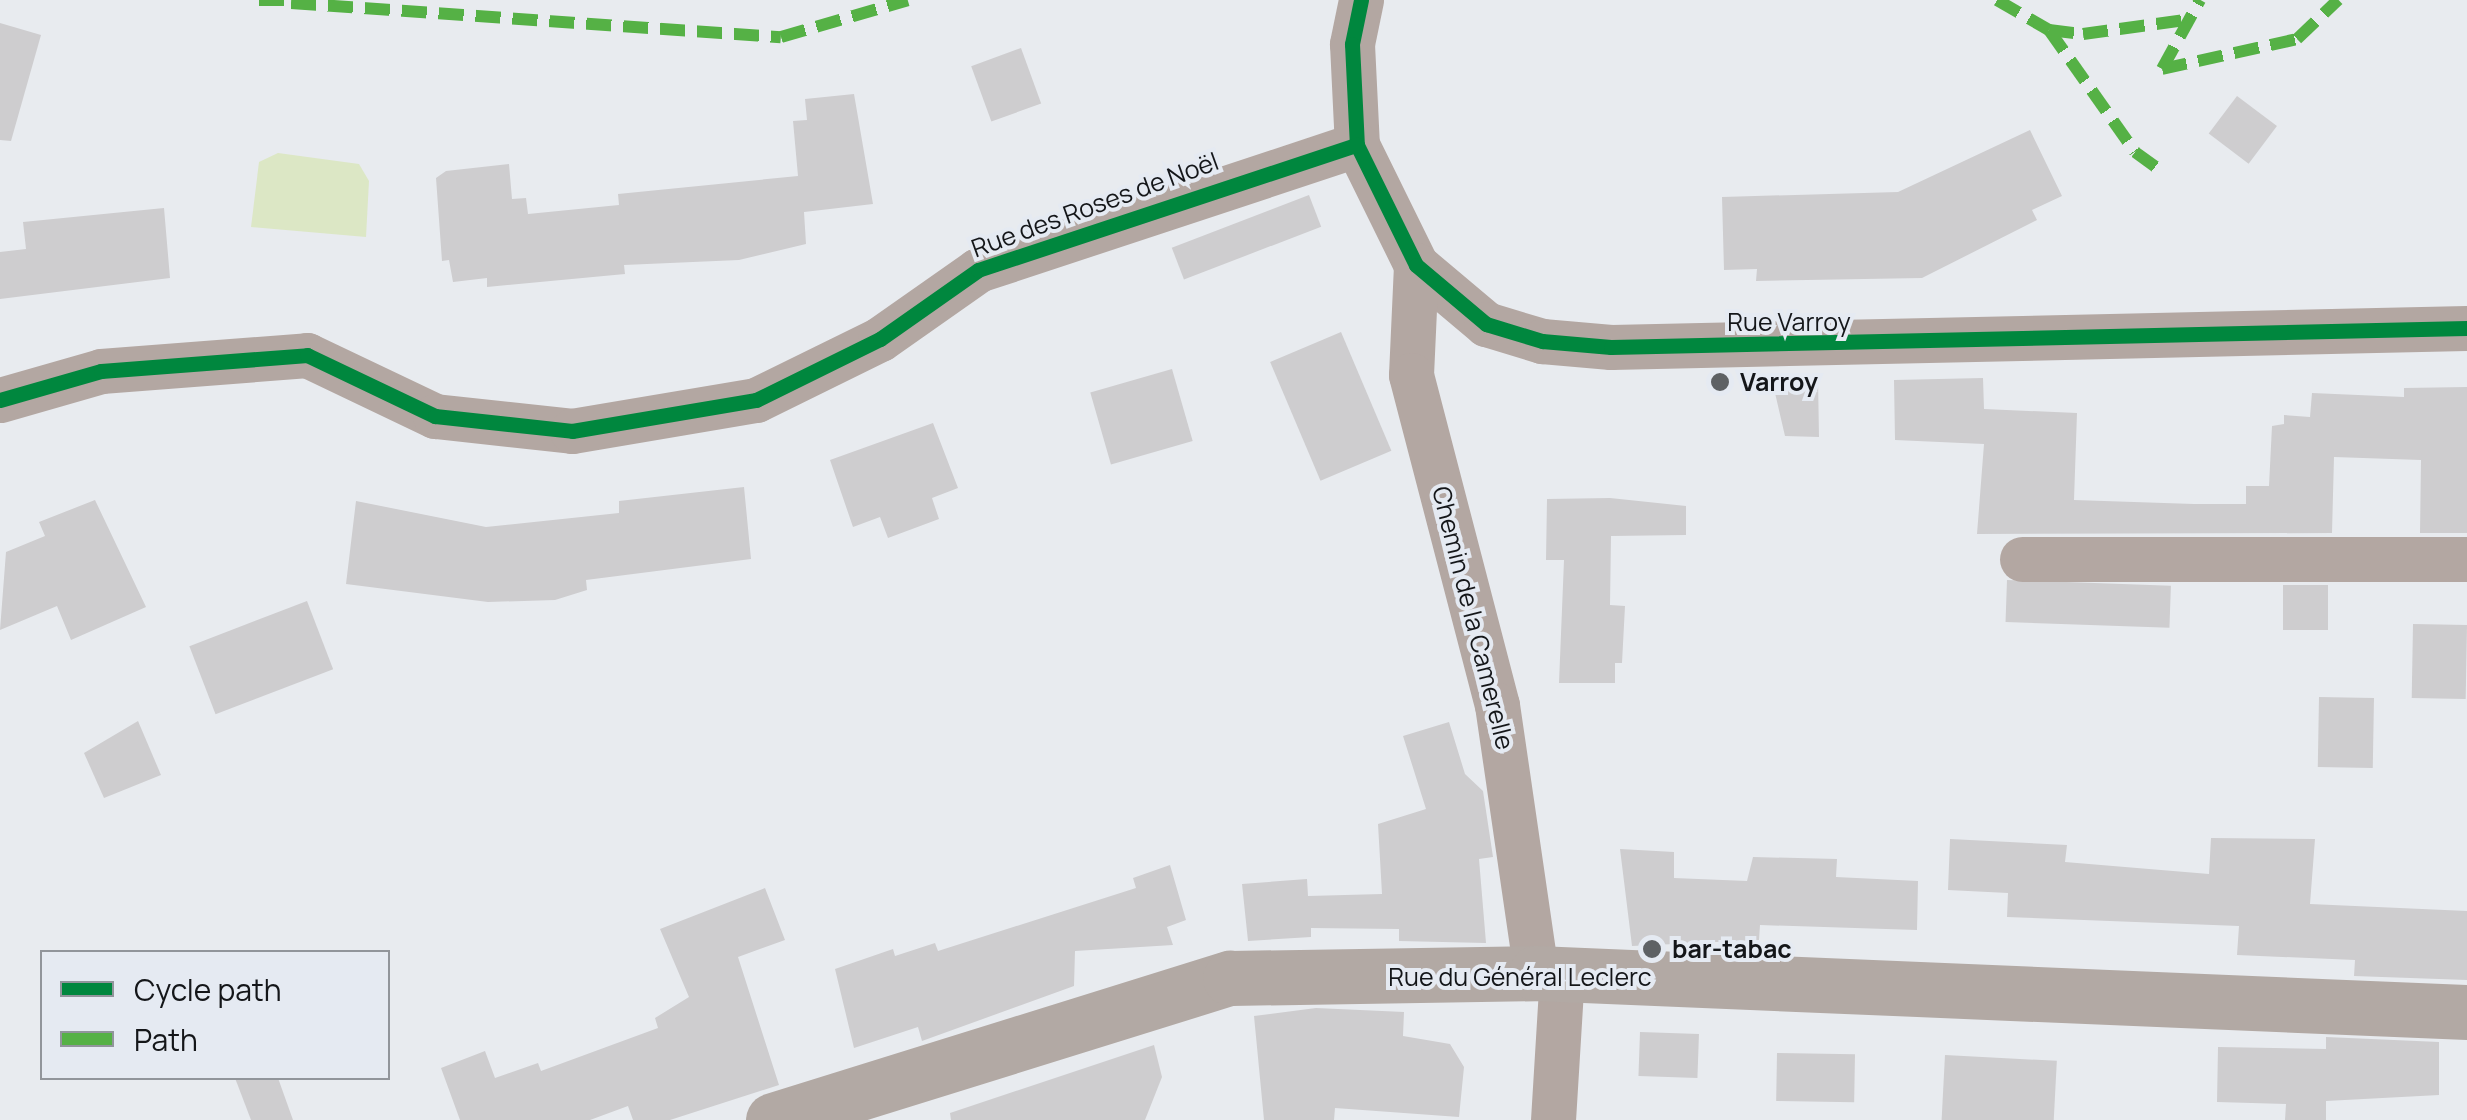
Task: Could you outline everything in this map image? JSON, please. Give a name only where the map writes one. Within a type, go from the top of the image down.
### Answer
[{"type":"main road","name":"Rue du Général Leclerc","points":[[773,1120],[1230,978],[1549,974],[2467,1012]]},
{"type":"street","name":"Rue Varroy","points":[[1362,0],[1352,44],[1357,146],[1416,265],[1486,324],[1542,341],[1611,347],[2467,328]]},
{"type":"street","name":"Rue des Roses de Noël","points":[[0,400],[101,372],[307,355],[435,416],[572,431],[756,400],[880,339],[978,270],[1357,146]]},
{"type":"street","name":"Chemin de la Camerelle","points":[[1416,265],[1411,375],[1497,705],[1549,974],[1552,1120]]},
{"type":"street","points":[[2022,559],[2467,559]]},
{"type":"green space","points":[[278,153],[359,164],[369,181],[366,237],[251,227],[259,162]]},
{"type":"building","points":[[0,23],[41,35],[11,141],[0,140]]},
{"type":"building","points":[[1021,48],[1041,103],[991,122],[971,66]]},
{"type":"building","points":[[854,94],[873,204],[804,212],[806,244],[739,260],[624,265],[625,274],[487,287],[487,278],[453,282],[449,260],[442,261],[436,178],[446,171],[509,164],[512,199],[526,198],[528,214],[619,205],[618,194],[798,176],[793,121],[807,120],[805,99]]},
{"type":"building","points":[[2237,96],[2277,126],[2249,164],[2209,134]]},
{"type":"building","points":[[2030,130],[2062,196],[2032,210],[2037,220],[1922,278],[1756,281],[1757,269],[1724,270],[1722,197],[1898,192]]},
{"type":"building","points":[[1309,195],[1321,227],[1184,279],[1172,248]]},
{"type":"building","points":[[164,208],[170,278],[0,299],[0,252],[26,249],[23,222]]},
{"type":"building","points":[[1341,332],[1391,451],[1321,481],[1270,362]]},
{"type":"building","points":[[1172,369],[1193,441],[1111,465],[1090,392]]},
{"type":"building","points":[[1983,378],[1984,409],[2077,413],[2074,500],[2194,504],[2246,504],[2246,486],[2269,486],[2272,426],[2284,424],[2284,415],[2310,417],[2312,393],[2404,397],[2404,388],[2467,387],[2467,533],[2420,533],[2421,460],[2334,457],[2332,533],[1977,534],[1984,444],[1895,440],[1894,380]]},
{"type":"building","points":[[1784,379],[1818,379],[1819,437],[1785,436],[1775,393],[1783,393]]},
{"type":"building","points":[[933,423],[958,488],[932,498],[939,519],[888,538],[880,517],[853,527],[830,460]]},
{"type":"building","points":[[744,487],[751,559],[586,580],[587,590],[555,600],[488,602],[346,584],[356,501],[486,527],[619,513],[619,501]]},
{"type":"building","points":[[1610,498],[1686,506],[1686,535],[1611,536],[1610,605],[1625,606],[1622,663],[1615,663],[1615,683],[1559,683],[1564,560],[1546,560],[1547,499]]},
{"type":"building","points":[[95,500],[146,607],[71,640],[57,606],[0,630],[6,552],[45,536],[39,522]]},
{"type":"building","points":[[2007,580],[2171,586],[2169,628],[2006,622]]},
{"type":"building","points":[[2283,585],[2328,585],[2328,630],[2283,630]]},
{"type":"building","points":[[307,601],[333,669],[216,714],[189,646]]},
{"type":"building","points":[[2413,624],[2467,625],[2466,699],[2412,698]]},
{"type":"building","points":[[2319,697],[2374,698],[2373,768],[2318,767]]},
{"type":"building","points":[[138,721],[161,775],[104,798],[84,753]]},
{"type":"building","points":[[1449,722],[1465,774],[1483,791],[1493,857],[1479,859],[1486,943],[1399,941],[1399,929],[1311,928],[1311,937],[1248,941],[1242,884],[1307,879],[1308,896],[1382,894],[1378,824],[1426,809],[1403,736]]},
{"type":"building","points":[[2211,838],[2315,839],[2310,904],[2467,911],[2467,980],[2354,976],[2355,960],[2237,955],[2239,926],[2007,917],[2008,893],[1948,890],[1950,839],[2067,845],[2065,862],[2209,874]]},
{"type":"building","points":[[1620,849],[1674,852],[1674,878],[1747,881],[1753,857],[1837,859],[1836,877],[1918,881],[1917,930],[1760,925],[1759,940],[1632,946]]},
{"type":"building","points":[[1170,865],[1186,920],[1167,927],[1173,945],[1075,951],[1074,986],[922,1041],[918,1027],[854,1048],[835,969],[893,949],[895,956],[935,943],[938,951],[1136,888],[1133,878]]},
{"type":"building","points":[[765,888],[785,940],[738,957],[779,1085],[670,1120],[633,1120],[628,1106],[590,1120],[460,1120],[441,1068],[485,1051],[495,1078],[538,1063],[541,1071],[658,1028],[655,1018],[689,997],[660,929]]},
{"type":"building","points":[[1316,1008],[1404,1012],[1403,1036],[1450,1044],[1464,1067],[1459,1117],[1335,1108],[1334,1120],[1264,1120],[1254,1016]]},
{"type":"building","points":[[1640,1032],[1699,1034],[1697,1078],[1638,1076]]},
{"type":"building","points":[[2326,1037],[2439,1042],[2439,1095],[2326,1101],[2326,1120],[2285,1120],[2286,1104],[2217,1102],[2218,1047],[2326,1049]]},
{"type":"building","points":[[1154,1045],[1162,1077],[1145,1120],[951,1120],[950,1113]]},
{"type":"building","points":[[1777,1053],[1855,1054],[1854,1102],[1776,1101]]},
{"type":"building","points":[[1945,1055],[2057,1061],[2054,1120],[1942,1120]]},
{"type":"building","points":[[236,1080],[279,1080],[293,1120],[251,1120]]},
{"type":"marked path","points":[[259,0],[291,0]]},
{"type":"marked path","points":[[291,3],[781,37],[908,0]]},
{"type":"marked path","points":[[1997,0],[2049,30],[2135,152],[2160,170]]},
{"type":"marked path","points":[[2162,69],[2200,0]]},
{"type":"marked path","points":[[2162,69],[2297,39],[2338,0]]},
{"type":"marked path","points":[[2049,30],[2083,34],[2185,20]]},
{"type":"cycle path","points":[[1361,0],[1352,44],[1357,145],[1416,265],[1486,324],[1542,341],[1611,347],[2467,328]]},
{"type":"cycle path","points":[[0,400],[101,371],[307,355],[435,416],[572,431],[756,400],[880,339],[978,270],[1357,145]]},
{"type":"place","name":"Varroy","points":[[1720,382]]},
{"type":"place","name":"bar-tabac","points":[[1652,949]]}]
